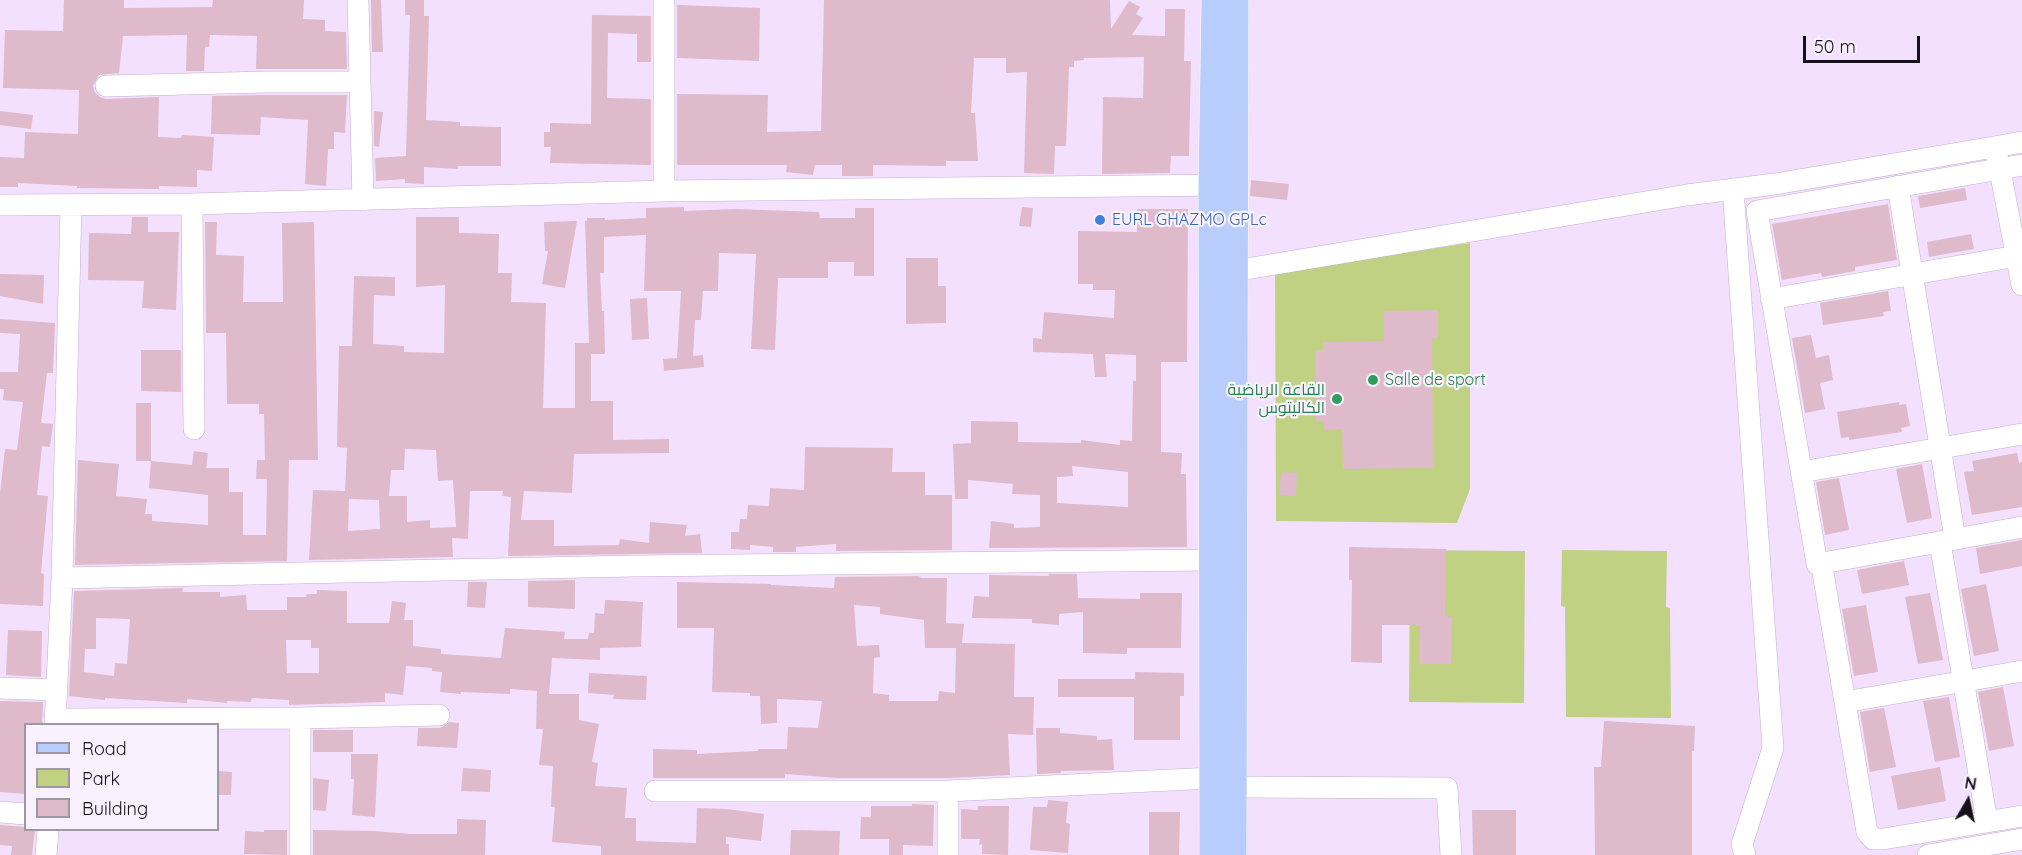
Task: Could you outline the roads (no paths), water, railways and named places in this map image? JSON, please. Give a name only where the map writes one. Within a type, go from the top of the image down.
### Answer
[{"type":"main road","points":[[1213,855],[1222,782],[1235,585],[1234,271],[1223,185],[1215,0]]},
{"type":"main road","points":[[1233,855],[1222,782],[1212,560],[1223,185],[1235,0]]},
{"type":"street","points":[[358,0],[363,200]]},
{"type":"street","points":[[664,0],[664,191]]},
{"type":"street","points":[[106,86],[360,82]]},
{"type":"street","points":[[1234,271],[1687,195],[1776,184],[2022,142]]},
{"type":"street","points":[[1994,147],[2020,256],[2022,285]]},
{"type":"street","points":[[2022,165],[1757,211],[1817,564],[1822,567],[1867,832],[1873,839],[2022,816]]},
{"type":"street","points":[[0,205],[192,204],[664,191],[1223,185]]},
{"type":"street","points":[[1898,186],[1914,274],[1912,279],[1940,448],[1947,540],[1964,682],[1988,822]]},
{"type":"street","points":[[1733,189],[1773,748],[1742,844],[1745,855]]},
{"type":"street","points":[[192,204],[194,429]]},
{"type":"street","points":[[71,205],[62,578],[55,722],[439,715]]},
{"type":"street","points":[[1772,299],[2020,256]]},
{"type":"street","points":[[1801,472],[2022,434]]},
{"type":"street","points":[[1817,564],[2022,527]]},
{"type":"street","points":[[62,578],[634,566],[1212,560]]},
{"type":"street","points":[[1845,702],[2022,671]]},
{"type":"street","points":[[0,688],[56,690]]},
{"type":"street","points":[[300,718],[300,855]]},
{"type":"street","points":[[655,791],[948,791],[1222,782],[1447,788],[1451,855]]},
{"type":"street","points":[[948,791],[948,855]]},
{"type":"street","points":[[0,812],[24,814]]},
{"type":"street","points":[[46,855],[48,831]]},
{"type":"street","points":[[1928,855],[2022,839]]},
{"type":"place","name":"EURL GHAZMO GPLc","points":[[1100,220]]},
{"type":"place","name":"Salle de sport","points":[[1373,380]]},
{"type":"place","name":"القاعة الرياضية الكاليتوس","points":[[1337,399]]}]
